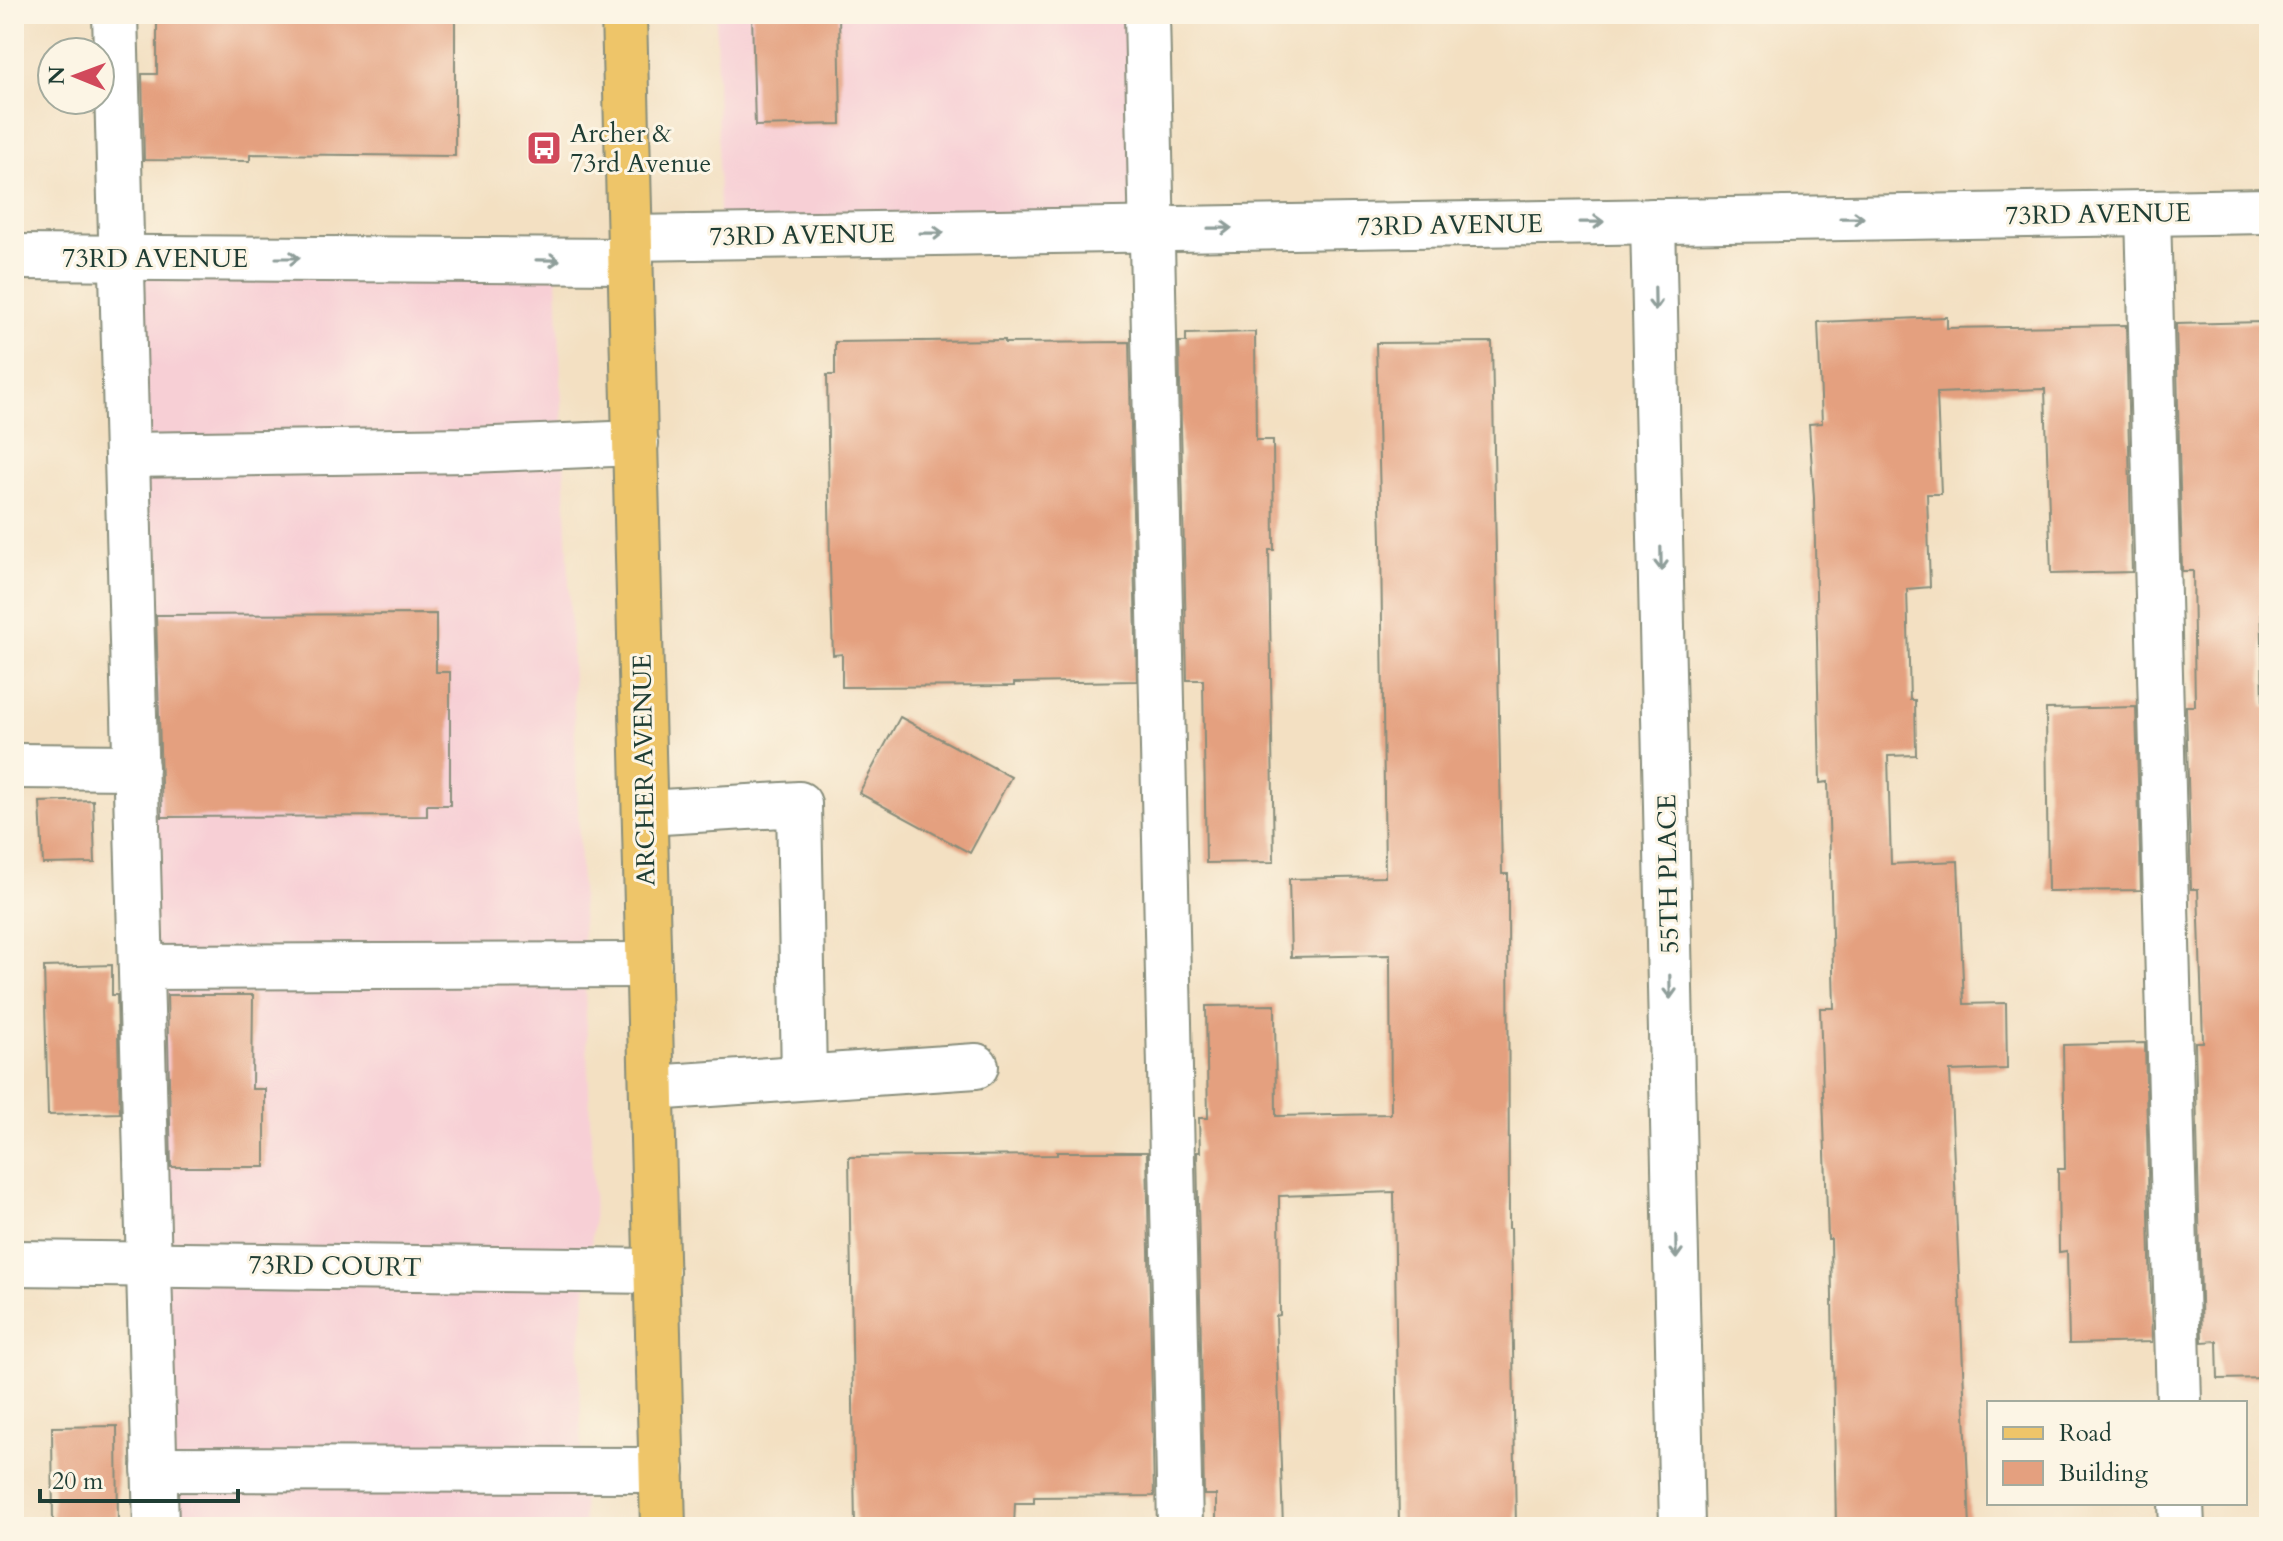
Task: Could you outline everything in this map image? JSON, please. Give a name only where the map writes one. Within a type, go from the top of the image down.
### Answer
[{"type":"main road","name":"ARCHER AVENUE","points":[[624,14],[663,1527]]},
{"type":"street","points":[[115,14],[156,1527]]},
{"type":"street","points":[[1147,14],[1180,1527]]},
{"type":"street","name":"73RD AVENUE","points":[[14,257],[631,250],[1152,229],[2269,211]]},
{"type":"street","points":[[2148,213],[2179,1401]]},
{"type":"street","name":"55TH PLACE","points":[[1653,221],[1682,1527]]},
{"type":"street","points":[[127,455],[455,450],[636,443]]},
{"type":"street","points":[[14,766],[136,767]]},
{"type":"street","points":[[645,813],[799,804],[804,1077]]},
{"type":"street","points":[[141,967],[649,965]]},
{"type":"street","points":[[652,1088],[976,1066]]},
{"type":"street","name":"73RD COURT","points":[[14,1263],[657,1271]]},
{"type":"street","points":[[154,1469],[662,1470]]},
{"type":"street","points":[[2181,1505],[2182,1527]]},
{"type":"shaded area","points":[[716,14],[1138,14],[1142,216],[719,221]]},
{"type":"shaded area","points":[[117,251],[556,251],[594,1217],[579,1356],[584,1527],[156,1527]]},
{"type":"building","points":[[157,14],[455,14],[455,156],[250,154],[250,161],[144,160],[142,74],[157,74]]},
{"type":"building","points":[[752,14],[839,14],[841,124],[755,126]]},
{"type":"building","points":[[1947,317],[1947,328],[2126,325],[2132,572],[2051,574],[2045,389],[1937,393],[1941,494],[1927,494],[1930,587],[1907,589],[1910,700],[1915,700],[1916,755],[1888,756],[1891,864],[1958,861],[1964,1004],[2006,1003],[2007,1069],[1950,1071],[1970,1527],[1836,1527],[1831,1239],[1828,1239],[1820,1008],[1834,1008],[1828,782],[1820,783],[1814,498],[1809,424],[1822,423],[1818,322]]},
{"type":"building","points":[[2263,322],[2265,448],[2269,448],[2269,515],[2260,515],[2263,707],[2269,707],[2269,1378],[2218,1379],[2217,1341],[2202,1342],[2195,1042],[2203,1042],[2198,889],[2191,889],[2186,706],[2195,706],[2193,571],[2182,571],[2176,324]]},
{"type":"building","points":[[1255,332],[1256,440],[1273,440],[1274,550],[1269,550],[1274,862],[1206,863],[1203,680],[1187,680],[1179,342],[1186,342],[1186,334]]},
{"type":"building","points":[[1005,340],[1005,343],[1129,342],[1137,681],[1014,683],[1014,686],[842,687],[842,654],[833,655],[830,565],[827,375],[835,375],[835,342]]},
{"type":"building","points":[[1492,342],[1502,874],[1508,874],[1509,1228],[1516,1527],[1399,1527],[1394,1192],[1279,1196],[1280,1315],[1276,1316],[1283,1527],[1216,1527],[1216,1495],[1204,1495],[1197,1152],[1200,1152],[1199,1118],[1208,1118],[1206,1006],[1275,1005],[1276,1116],[1391,1114],[1390,955],[1291,957],[1289,879],[1385,877],[1376,343]]},
{"type":"building","points":[[436,614],[436,672],[450,672],[450,805],[427,805],[427,816],[162,817],[156,615]]},
{"type":"building","points":[[2136,707],[2141,890],[2048,891],[2046,709]]},
{"type":"building","points":[[900,717],[1011,777],[970,853],[859,793]]},
{"type":"building","points":[[93,800],[95,863],[43,864],[40,802]]},
{"type":"building","points":[[112,965],[112,995],[117,995],[120,1113],[48,1115],[44,967]]},
{"type":"building","points":[[167,995],[253,995],[252,1089],[265,1089],[265,1167],[171,1167]]},
{"type":"building","points":[[2145,1043],[2152,1342],[2069,1344],[2067,1251],[2059,1252],[2058,1169],[2065,1169],[2063,1045]]},
{"type":"building","points":[[1057,1152],[1147,1152],[1154,1496],[1034,1497],[1034,1503],[1015,1503],[1014,1527],[855,1527],[849,1157],[1057,1155]]},
{"type":"building","points":[[117,1426],[118,1527],[53,1527],[52,1427]]},
{"type":"place","name":"Archer & 73rd Avenue","points":[[544,148]]}]
